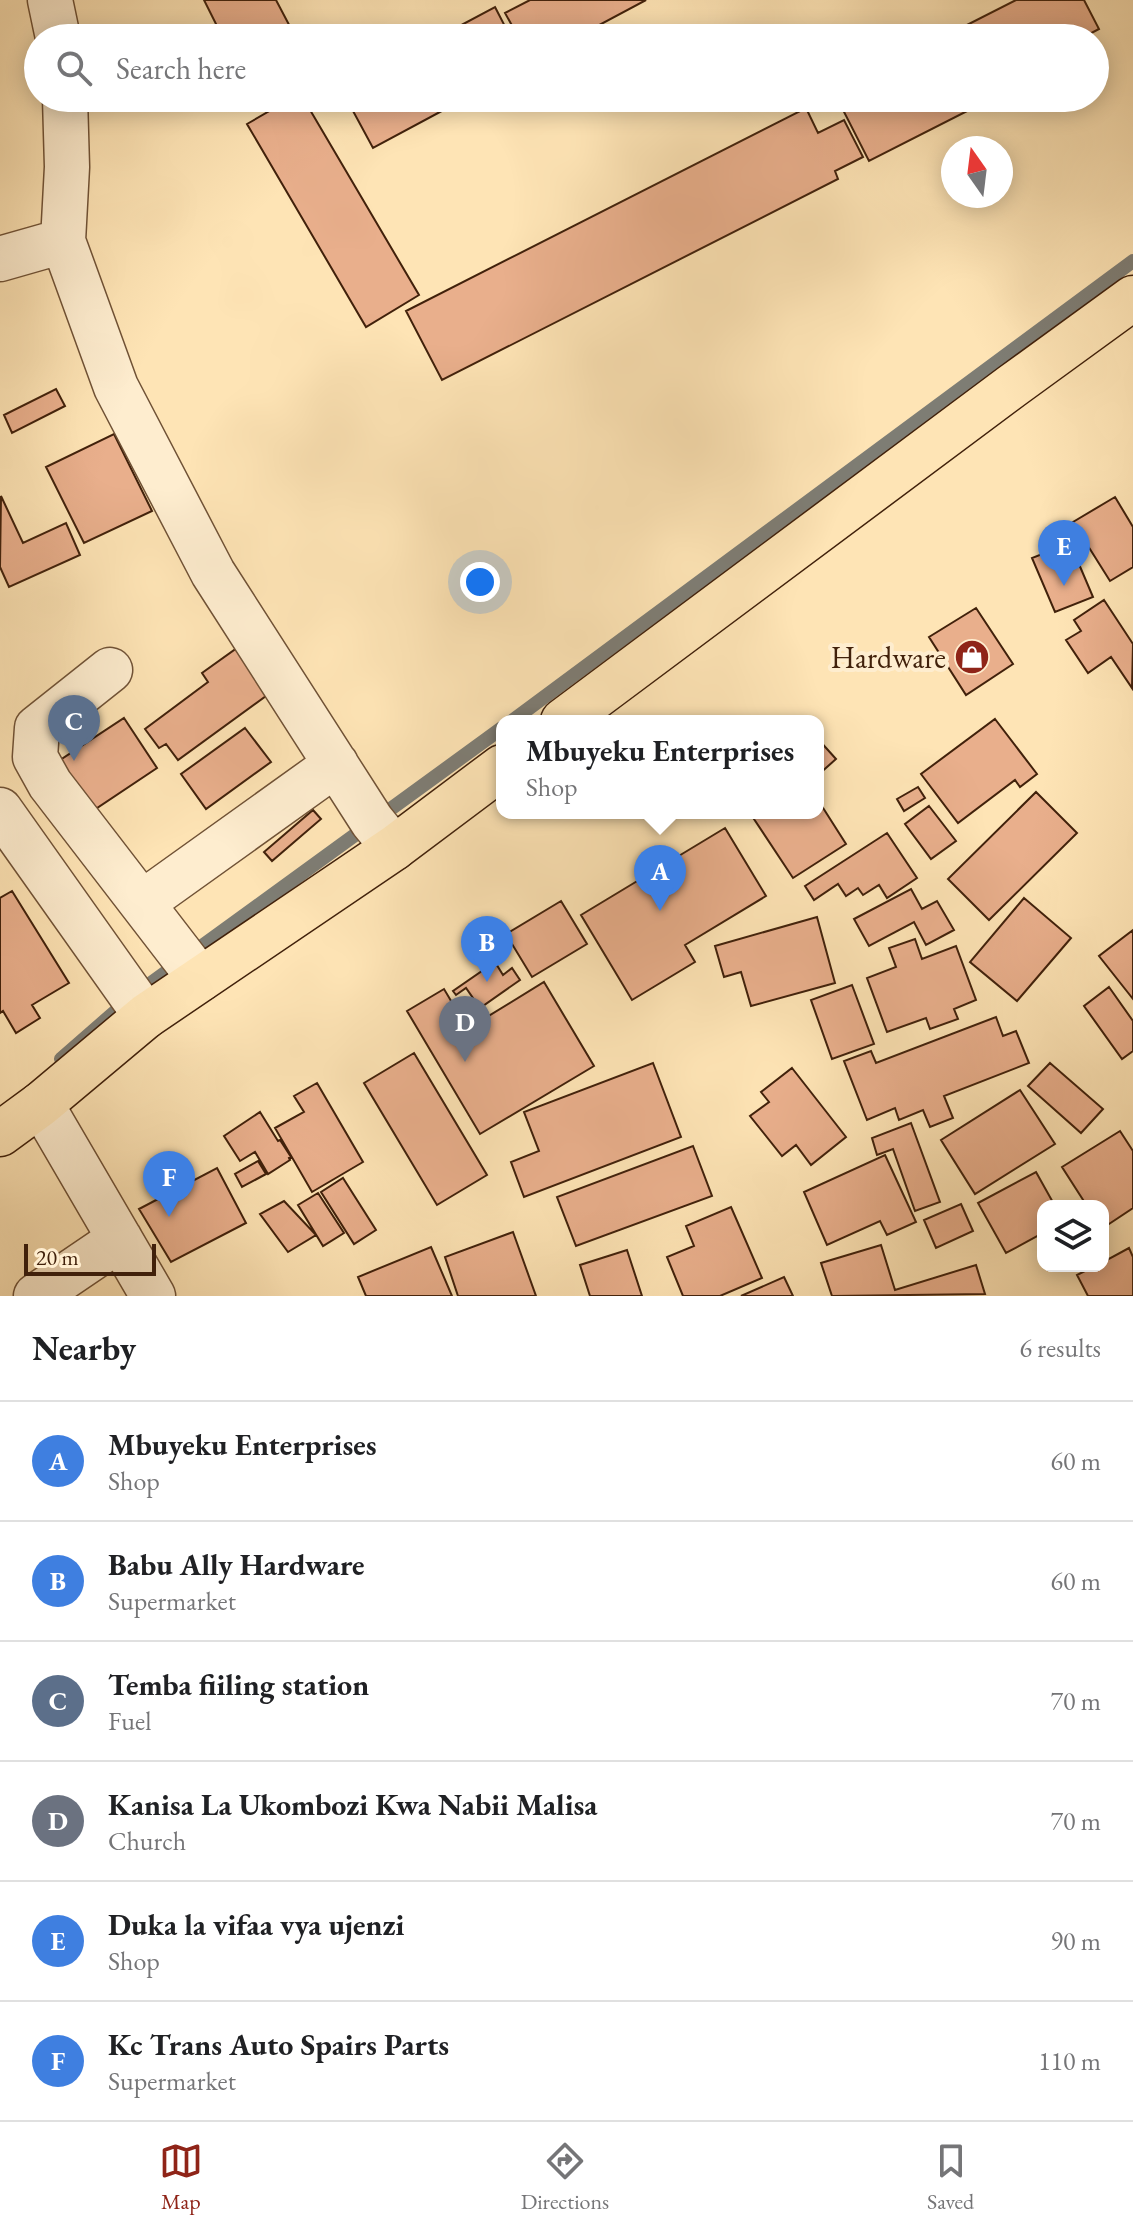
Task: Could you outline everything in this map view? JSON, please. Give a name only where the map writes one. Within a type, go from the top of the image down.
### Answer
[{"type":"main road","points":[[571,715],[1133,298]]},
{"type":"main road","points":[[0,1134],[41,1104],[146,1016],[394,848],[496,772]]},
{"type":"street","points":[[50,0],[55,24]]},
{"type":"street","points":[[65,112],[67,167],[63,241],[116,387],[213,573],[372,821],[394,848]]},
{"type":"street","points":[[0,259],[63,241]]},
{"type":"street","points":[[110,670],[37,728],[35,757],[50,784],[200,979]]},
{"type":"street","points":[[142,903],[336,764]]},
{"type":"street","points":[[0,810],[146,1016]]},
{"type":"street","points":[[41,1104],[153,1296]]},
{"type":"street","points":[[36,1296],[120,1239]]},
{"type":"building","points":[[204,0],[276,0],[289,24],[216,24]]},
{"type":"building","points":[[530,0],[646,0],[601,24],[511,24],[505,13]]},
{"type":"building","points":[[1016,0],[1084,0],[1096,24],[969,24]]},
{"type":"building","points":[[495,7],[504,24],[463,24]]},
{"type":"building","points":[[268,112],[311,112],[419,295],[366,327],[247,124]]},
{"type":"building","points":[[354,112],[440,112],[373,148]]},
{"type":"building","points":[[798,112],[808,112],[818,133],[844,120],[863,157],[835,171],[838,179],[442,380],[406,311]]},
{"type":"building","points":[[844,112],[965,112],[869,161]]},
{"type":"building","points":[[56,389],[65,406],[12,433],[4,415]]},
{"type":"building","points":[[114,434],[152,511],[84,543],[46,467]]},
{"type":"building","points":[[1,496],[23,543],[66,523],[80,555],[9,587],[0,567]]},
{"type":"building","points":[[1115,497],[1133,527],[1133,567],[1110,581],[1073,522]]},
{"type":"building","points":[[1070,543],[1093,597],[1055,612],[1032,558]]},
{"type":"building","points":[[1104,600],[1133,644],[1132,688],[1111,657],[1088,673],[1066,640],[1081,631],[1074,620]]},
{"type":"building","points":[[976,608],[1013,664],[966,695],[929,637]]},
{"type":"building","points":[[244,643],[277,688],[178,760],[166,744],[159,748],[145,729],[208,682],[202,673]]},
{"type":"building","points":[[124,718],[157,768],[85,816],[51,766]]},
{"type":"building","points":[[995,719],[1037,774],[1020,787],[1015,780],[958,823],[921,774]]},
{"type":"building","points":[[245,728],[271,762],[206,809],[181,774]]},
{"type":"building","points":[[824,746],[836,759],[824,770]]},
{"type":"building","points":[[918,787],[925,798],[904,811],[897,799]]},
{"type":"building","points":[[1036,792],[1077,833],[989,920],[948,879]]},
{"type":"building","points":[[929,806],[956,841],[931,859],[905,824]]},
{"type":"building","points":[[824,809],[846,844],[793,878],[754,819],[824,819]]},
{"type":"building","points":[[313,810],[321,819],[272,861],[264,852]]},
{"type":"building","points":[[725,828],[766,896],[685,945],[695,962],[632,1000],[581,915]]},
{"type":"building","points":[[887,833],[917,878],[887,898],[879,885],[863,895],[858,888],[846,896],[838,884],[814,900],[805,886]]},
{"type":"building","points":[[911,889],[922,909],[937,901],[954,930],[926,945],[914,922],[869,946],[854,919]]},
{"type":"building","points":[[12,891],[69,983],[32,1005],[40,1018],[16,1033],[3,1011],[0,1013],[0,898]]},
{"type":"building","points":[[1024,898],[1071,938],[1017,1001],[970,962]]},
{"type":"building","points":[[561,901],[587,944],[532,977],[506,934]]},
{"type":"building","points":[[817,917],[835,983],[751,1006],[741,972],[724,977],[715,946]]},
{"type":"building","points":[[1133,930],[1133,999],[1099,956]]},
{"type":"building","points":[[915,939],[922,959],[956,946],[976,1000],[954,1009],[958,1019],[930,1029],[926,1018],[887,1032],[867,978],[896,967],[889,948]]},
{"type":"building","points":[[495,962],[503,975],[512,968],[520,980],[480,1008],[466,988],[456,995],[453,991]]},
{"type":"building","points":[[544,982],[594,1066],[480,1134],[407,1011],[444,989],[460,1016],[443,1026],[451,1039]]},
{"type":"building","points":[[852,985],[874,1044],[832,1059],[811,1000]]},
{"type":"building","points":[[1109,987],[1133,1021],[1133,1051],[1122,1059],[1084,1006]]},
{"type":"building","points":[[996,1017],[1003,1036],[1016,1031],[1029,1063],[944,1096],[953,1118],[930,1127],[923,1110],[899,1120],[895,1108],[867,1120],[844,1061],[871,1051],[876,1063]]},
{"type":"building","points":[[414,1053],[487,1175],[437,1205],[364,1083]]},
{"type":"building","points":[[653,1063],[681,1137],[524,1197],[511,1162],[539,1151],[524,1112]]},
{"type":"building","points":[[1050,1063],[1103,1109],[1081,1133],[1028,1086]]},
{"type":"building","points":[[792,1068],[846,1137],[811,1165],[796,1145],[782,1156],[750,1116],[769,1102],[761,1092]]},
{"type":"building","points":[[317,1083],[363,1162],[312,1192],[275,1128],[304,1112],[294,1096]]},
{"type":"building","points":[[1020,1090],[1055,1144],[975,1194],[941,1140]]},
{"type":"building","points":[[260,1112],[291,1157],[268,1174],[255,1152],[240,1161],[224,1136]]},
{"type":"building","points":[[911,1123],[940,1202],[915,1211],[893,1149],[877,1155],[872,1138]]},
{"type":"building","points":[[1120,1131],[1133,1151],[1133,1208],[1109,1224],[1109,1200],[1083,1200],[1062,1167]]},
{"type":"building","points":[[693,1146],[712,1196],[576,1246],[557,1197]]},
{"type":"building","points":[[885,1155],[916,1222],[887,1235],[880,1221],[827,1245],[804,1192]]},
{"type":"building","points":[[258,1161],[266,1174],[242,1187],[235,1174]]},
{"type":"building","points":[[217,1168],[246,1223],[171,1262],[139,1209]]},
{"type":"building","points":[[1036,1172],[1052,1200],[1037,1200],[1037,1236],[1006,1253],[978,1203]]},
{"type":"building","points":[[343,1178],[376,1230],[354,1244],[321,1192]]},
{"type":"building","points":[[318,1193],[344,1233],[323,1246],[298,1205]]},
{"type":"building","points":[[284,1201],[316,1235],[288,1252],[260,1214]]},
{"type":"building","points":[[961,1204],[973,1231],[936,1248],[924,1220]]},
{"type":"building","points":[[731,1207],[762,1278],[720,1296],[683,1296],[667,1257],[694,1246],[686,1226]]},
{"type":"building","points":[[513,1232],[536,1296],[458,1296],[445,1257]]},
{"type":"building","points":[[881,1245],[895,1290],[976,1265],[985,1294],[832,1296],[821,1263]]},
{"type":"building","points":[[431,1247],[452,1296],[366,1296],[358,1277]]},
{"type":"building","points":[[1129,1248],[1133,1257],[1133,1296],[1088,1296],[1077,1275],[1083,1272],[1109,1272],[1109,1259]]},
{"type":"building","points":[[627,1250],[642,1296],[590,1296],[580,1265]]},
{"type":"building","points":[[784,1277],[793,1296],[741,1296]]},
{"type":"waterway","points":[[520,715],[1133,261]]},
{"type":"waterway","points":[[61,1059],[132,997],[496,732]]},
{"type":"place","name":"Duka la vifaa vya ujenzi","points":[[1064,586]]},
{"type":"place","name":"Hardware","points":[[972,657]]},
{"type":"place","name":"Temba fiiling station","points":[[74,761]]},
{"type":"place","name":"Mbuyeku Enterprises","points":[[660,911]]},
{"type":"place","name":"Babu Ally Hardware","points":[[487,982]]},
{"type":"place","name":"Kanisa La Ukombozi Kwa Nabii Malisa","points":[[465,1062]]},
{"type":"place","name":"Kc Trans Auto Spairs Parts","points":[[169,1217]]}]
